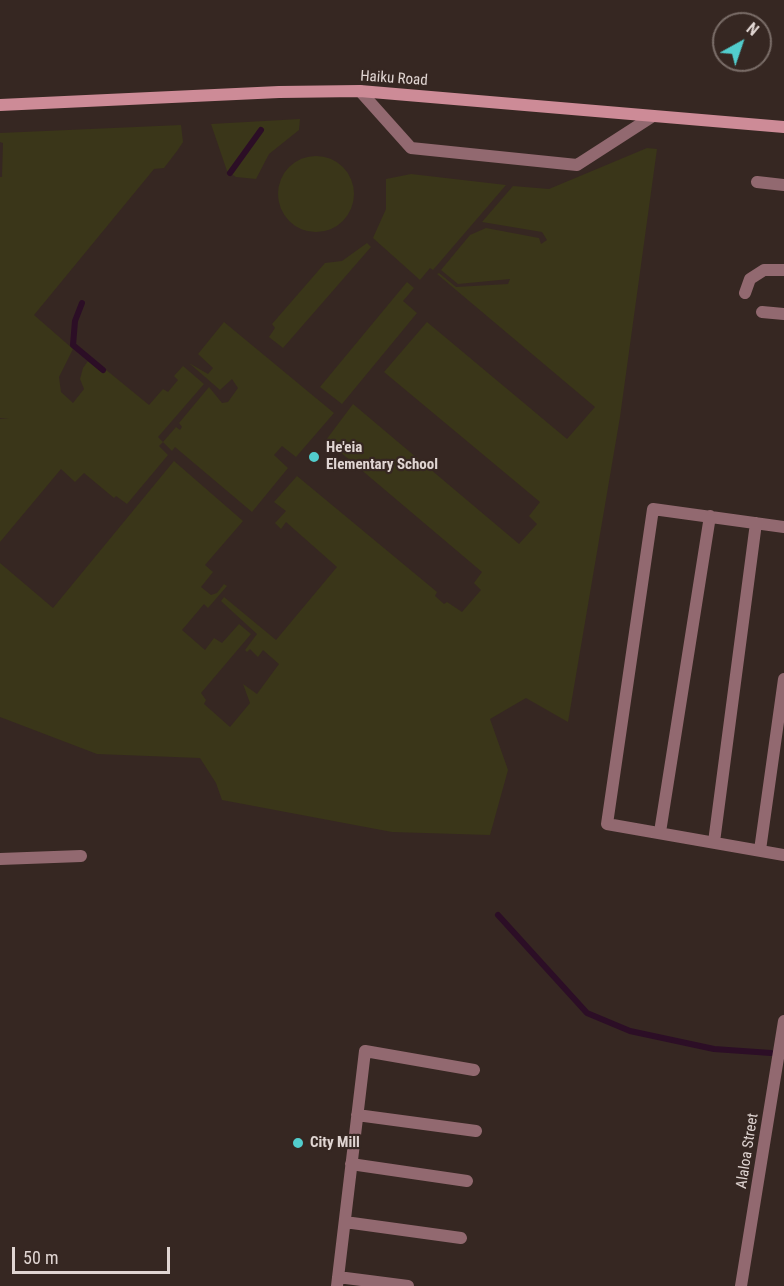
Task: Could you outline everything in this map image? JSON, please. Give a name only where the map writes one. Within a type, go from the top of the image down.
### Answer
[{"type":"main road","name":"Haiku Road","points":[[0,105],[279,92],[360,91],[784,128]]},
{"type":"street","points":[[360,91],[411,148],[577,165],[653,116]]},
{"type":"street","points":[[758,182],[784,185]]},
{"type":"street","points":[[745,292],[750,279],[764,270],[784,270]]},
{"type":"street","points":[[762,312],[784,314]]},
{"type":"street","points":[[784,527],[653,509],[607,824],[784,855]]},
{"type":"street","points":[[660,832],[710,516]]},
{"type":"street","points":[[714,842],[756,523]]},
{"type":"street","points":[[760,850],[784,679]]},
{"type":"street","points":[[0,859],[81,856]]},
{"type":"street","name":"Alaloa Street","points":[[741,1286],[784,1021]]},
{"type":"street","points":[[408,1286],[337,1281],[365,1051],[474,1070]]},
{"type":"street","points":[[357,1115],[476,1131]]},
{"type":"street","points":[[351,1164],[467,1181]]},
{"type":"street","points":[[345,1222],[461,1238]]},
{"type":"shaded area","points":[[300,119],[299,130],[269,154],[256,179],[236,177],[227,171],[211,124]]},
{"type":"shaded area","points":[[181,125],[183,142],[164,168],[154,169],[34,315],[73,349],[59,377],[61,392],[73,403],[84,389],[80,379],[88,361],[101,372],[105,369],[149,405],[163,389],[168,392],[178,380],[174,376],[183,366],[204,384],[158,437],[163,442],[159,446],[168,455],[127,504],[116,496],[114,498],[84,473],[75,482],[61,469],[0,542],[0,419],[9,418],[0,418],[0,177],[2,177],[3,143],[0,142],[0,133]]},
{"type":"shaded area","points":[[647,148],[657,149],[620,417],[568,722],[526,698],[490,719],[508,770],[490,835],[392,832],[222,800],[216,783],[200,758],[97,754],[0,717],[0,563],[53,608],[174,461],[243,521],[205,565],[213,572],[201,587],[211,595],[217,593],[224,584],[227,586],[208,608],[204,604],[182,630],[205,650],[214,638],[222,643],[239,624],[251,634],[201,693],[206,700],[204,704],[230,727],[250,703],[243,684],[257,694],[279,664],[263,650],[258,657],[250,649],[247,652],[245,650],[257,634],[221,601],[224,597],[276,640],[337,567],[286,522],[281,529],[275,523],[286,511],[274,502],[297,476],[437,592],[435,596],[444,604],[447,602],[462,612],[481,590],[474,583],[482,572],[326,440],[353,404],[519,544],[537,524],[529,516],[540,502],[384,372],[427,322],[567,439],[595,407],[437,274],[439,273],[456,287],[508,284],[510,279],[458,284],[441,270],[470,235],[486,228],[539,238],[541,244],[547,240],[542,232],[482,222],[513,186],[549,189]]},
{"type":"shaded area","points":[[316,156],[330,159],[343,167],[351,180],[354,194],[351,208],[343,221],[330,229],[316,232],[302,229],[289,221],[281,208],[278,194],[281,180],[289,167],[302,159]]},
{"type":"shaded area","points":[[411,174],[506,185],[433,270],[430,268],[420,280],[373,238],[386,209],[386,179]]},
{"type":"shaded area","points":[[367,243],[371,247],[283,348],[269,337],[275,328],[272,324],[325,263],[342,261]]},
{"type":"shaded area","points":[[407,282],[414,288],[403,301],[417,313],[342,404],[320,387]]},
{"type":"shaded area","points":[[224,322],[334,413],[296,457],[282,446],[274,455],[288,468],[252,512],[175,447],[172,451],[163,442],[176,427],[180,430],[182,427],[179,423],[209,387],[222,403],[228,402],[238,388],[232,379],[220,390],[189,363],[208,374],[213,368],[198,354]]},
{"type":"waterway","points":[[230,173],[261,130]]},
{"type":"waterway","points":[[82,303],[75,321],[73,345],[103,370]]},
{"type":"waterway","points":[[498,915],[587,1013],[630,1031],[714,1049],[771,1053]]},
{"type":"place","name":"He'eia Elementary School","points":[[314,457]]},
{"type":"place","name":"City Mill","points":[[298,1143]]}]
